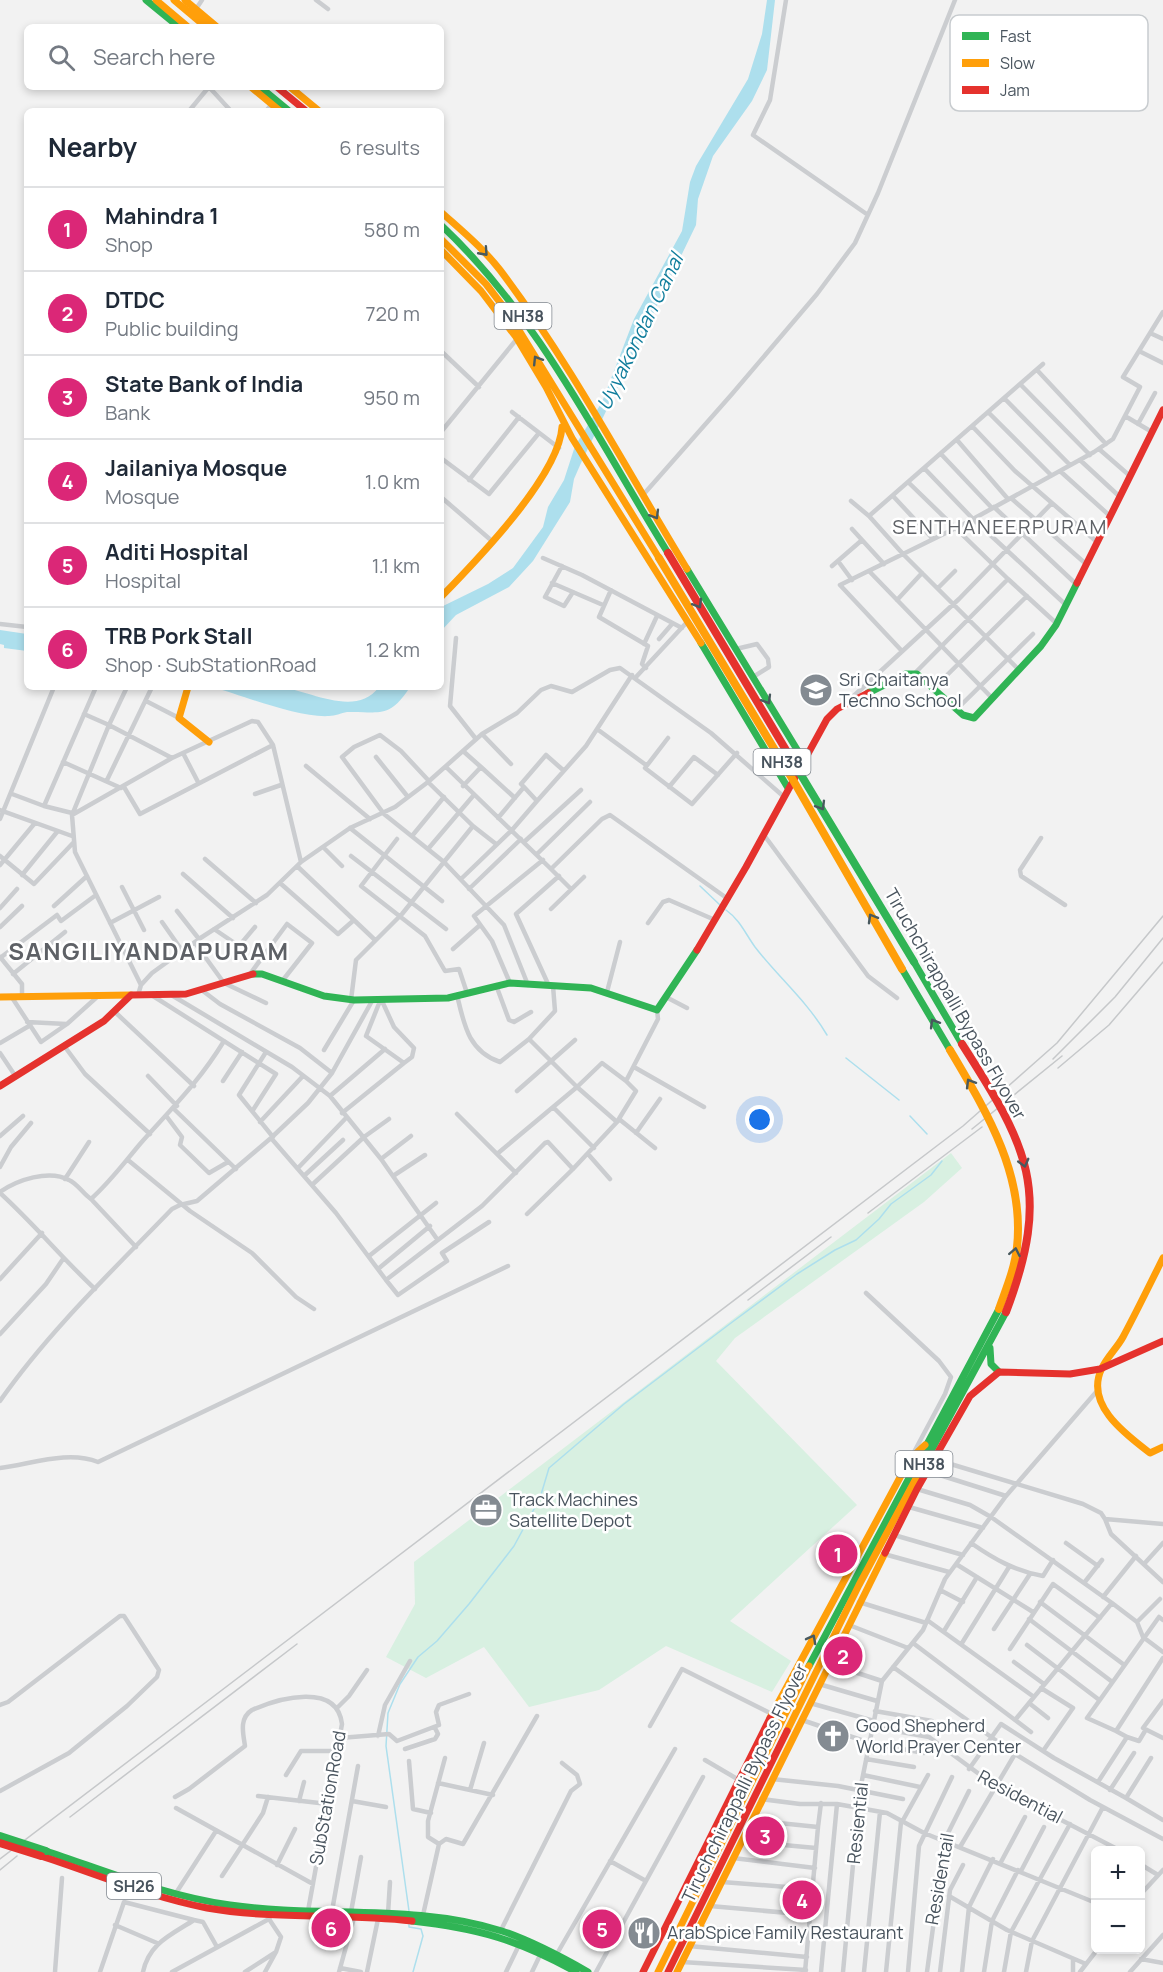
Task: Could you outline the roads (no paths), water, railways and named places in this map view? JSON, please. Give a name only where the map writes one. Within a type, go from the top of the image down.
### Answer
[{"type":"main road","points":[[146,0],[175,24]]},
{"type":"main road","points":[[156,0],[184,24]]},
{"type":"main road","points":[[174,0],[202,24]]},
{"type":"main road","points":[[185,0],[214,24]]},
{"type":"main road","points":[[255,90],[277,108]]},
{"type":"main road","points":[[264,90],[285,108]]},
{"type":"main road","points":[[282,90],[302,108]]},
{"type":"main road","points":[[294,90],[315,108]]},
{"type":"main road","points":[[444,215],[499,269],[594,408],[643,495],[804,761]]},
{"type":"main road","name":"Tiruchchirappalli Bypass Flyover","points":[[444,228],[467,248],[516,304],[589,421],[1003,1109],[1026,1164],[1030,1207],[1024,1259],[990,1345],[859,1585],[668,1972]]},
{"type":"main road","name":"NH38","points":[[444,242],[486,284],[509,314],[642,533],[646,546]]},
{"type":"main road","points":[[444,253],[482,289],[516,340],[572,438],[646,546],[788,788]]},
{"type":"main road","points":[[444,594],[492,541],[553,461],[565,433],[550,397]]},
{"type":"main road","points":[[0,996],[173,996],[203,991],[250,974],[262,974],[324,996],[352,1000],[406,1002],[457,995],[510,982],[528,985],[582,986],[607,992],[651,1010],[657,1010],[728,899],[827,719],[844,706],[906,674],[917,674],[963,715],[974,718],[1041,646],[1076,584],[1163,410]]},
{"type":"main road","name":"Tiruchchirappalli Bypass Flyover","points":[[646,546],[658,558],[793,780],[990,1116],[1013,1172],[1018,1212],[1017,1247],[1003,1310],[927,1444],[810,1664],[658,1971]]},
{"type":"main road","points":[[187,690],[179,718],[208,742]]},
{"type":"main road","points":[[0,1086],[65,1047],[115,1012],[134,995]]},
{"type":"main road","points":[[1163,1258],[1123,1338],[1100,1369],[1097,1391],[1104,1407],[1120,1431],[1150,1453],[1163,1447]]},
{"type":"main road","points":[[677,1972],[859,1602],[917,1489],[970,1396],[999,1372],[1070,1374],[1100,1369],[1163,1341]]},
{"type":"main road","points":[[990,1345],[991,1364],[999,1372]]},
{"type":"main road","points":[[643,1972],[772,1714],[910,1459],[927,1444]]},
{"type":"main road","name":"SH26","points":[[0,1836],[44,1854],[174,1899],[228,1911],[459,1919],[501,1930],[543,1949],[576,1972]]},
{"type":"main road","name":"SH26","points":[[0,1843],[176,1893],[272,1914],[332,1911],[378,1919],[391,1917]]},
{"type":"main road","name":"SH26","points":[[420,1918],[458,1925],[558,1952],[588,1972]]},
{"type":"street","points":[[196,9],[202,0]]},
{"type":"street","points":[[316,0],[328,9]]},
{"type":"street","points":[[786,0],[770,100],[753,135],[868,215]]},
{"type":"street","points":[[643,495],[817,294],[855,243],[955,0]]},
{"type":"street","points":[[192,108],[207,90]]},
{"type":"street","points":[[211,90],[228,108]]},
{"type":"street","points":[[269,108],[272,104]]},
{"type":"street","points":[[901,650],[840,585],[973,519],[1080,460],[1113,439],[1140,387],[1123,377],[1162,314]]},
{"type":"street","points":[[1156,324],[1163,328]]},
{"type":"street","points":[[1150,333],[1163,339]]},
{"type":"street","points":[[444,428],[516,340]]},
{"type":"street","points":[[1139,351],[1163,363]]},
{"type":"street","points":[[444,354],[479,387]]},
{"type":"street","points":[[444,360],[447,357]]},
{"type":"street","points":[[869,516],[1021,386],[1043,364]]},
{"type":"street","points":[[1036,370],[1107,444]]},
{"type":"street","points":[[1021,386],[1090,454]]},
{"type":"street","points":[[1138,424],[1155,393]]},
{"type":"street","points":[[1005,399],[1070,465]]},
{"type":"street","points":[[512,412],[559,448]]},
{"type":"street","points":[[989,413],[1051,476]]},
{"type":"street","points":[[1125,416],[1152,432]]},
{"type":"street","points":[[469,480],[519,417]]},
{"type":"street","points":[[972,426],[1033,486],[1097,542]]},
{"type":"street","points":[[444,460],[486,495],[492,493],[539,433]]},
{"type":"street","points":[[957,440],[1010,498],[1086,564]]},
{"type":"street","points":[[1099,449],[1130,476]]},
{"type":"street","points":[[941,453],[993,507],[1076,584]]},
{"type":"street","points":[[1080,460],[1120,497]]},
{"type":"street","points":[[924,468],[973,519],[1065,605]]},
{"type":"street","points":[[1060,471],[1110,516]]},
{"type":"street","points":[[908,482],[992,565],[1056,622]]},
{"type":"street","points":[[893,496],[933,539]]},
{"type":"street","points":[[444,500],[492,541]]},
{"type":"street","points":[[851,501],[869,516],[903,554],[1019,670]]},
{"type":"street","points":[[844,706],[901,650],[953,604],[1052,503]]},
{"type":"street","points":[[852,529],[884,564]]},
{"type":"street","points":[[832,566],[862,540]]},
{"type":"street","points":[[543,558],[611,590],[682,628]]},
{"type":"street","points":[[838,561],[852,580]]},
{"type":"street","points":[[562,566],[545,597],[566,605],[573,592]]},
{"type":"street","points":[[869,571],[992,698]]},
{"type":"street","points":[[938,588],[955,571]]},
{"type":"street","points":[[897,600],[922,573]]},
{"type":"street","points":[[914,674],[940,645],[1008,579]]},
{"type":"street","points":[[552,583],[603,605]]},
{"type":"street","points":[[611,590],[599,617],[649,648],[642,658],[642,664],[646,668]]},
{"type":"street","points":[[933,688],[1027,596]]},
{"type":"street","points":[[644,644],[657,616]]},
{"type":"street","points":[[460,879],[512,830],[586,746],[634,676],[646,668],[688,621]]},
{"type":"street","points":[[0,624],[24,627]]},
{"type":"street","points":[[659,639],[672,624]]},
{"type":"street","points":[[957,709],[1033,634]]},
{"type":"street","points":[[456,638],[450,706],[476,739]]},
{"type":"street","points":[[736,649],[757,644],[768,658],[769,667],[753,677]]},
{"type":"street","points":[[134,995],[152,973],[214,929],[256,903],[299,864],[350,828],[384,814],[428,782],[482,734],[517,713],[541,690],[551,686],[572,692],[617,668],[634,676],[736,753],[783,796]]},
{"type":"street","points":[[0,819],[53,690]]},
{"type":"street","points":[[45,806],[95,690]]},
{"type":"street","points":[[126,690],[72,814],[72,836],[87,876],[141,985]]},
{"type":"street","points":[[107,780],[151,690]]},
{"type":"street","points":[[146,701],[179,718]]},
{"type":"street","points":[[84,714],[172,758]]},
{"type":"street","points":[[12,794],[72,814],[172,758],[252,721],[258,722],[273,745],[299,864],[375,940]]},
{"type":"street","points":[[597,729],[646,765],[645,768],[689,803],[695,803],[736,753]]},
{"type":"street","points":[[482,734],[510,764]]},
{"type":"street","points":[[496,844],[458,812],[401,751],[380,735],[354,747],[342,757],[384,814],[444,862],[508,930],[528,985]]},
{"type":"street","points":[[646,765],[668,738]]},
{"type":"street","points":[[63,762],[89,771],[122,787],[140,814],[273,745]]},
{"type":"street","points":[[464,751],[515,798]]},
{"type":"street","points":[[183,753],[198,782]]},
{"type":"street","points":[[537,801],[521,784],[546,755],[563,770]]},
{"type":"street","points":[[376,757],[408,797]]},
{"type":"street","points":[[669,787],[694,757],[718,775]]},
{"type":"street","points":[[306,766],[370,819]]},
{"type":"street","points":[[446,767],[473,796],[512,830],[571,889]]},
{"type":"street","points":[[463,786],[481,767]]},
{"type":"street","points":[[255,794],[281,785]]},
{"type":"street","points":[[498,818],[524,788]]},
{"type":"street","points":[[468,889],[581,790]]},
{"type":"street","points":[[428,849],[473,796]]},
{"type":"street","points":[[412,836],[444,797]]},
{"type":"street","points":[[537,854],[590,802]]},
{"type":"street","points":[[3,811],[72,836]]},
{"type":"street","points":[[551,869],[602,819],[610,815],[728,899]]},
{"type":"street","points":[[34,822],[1,860],[31,883],[36,883],[73,843]]},
{"type":"street","points":[[324,1050],[352,1000],[355,963],[399,917],[473,826]]},
{"type":"street","points":[[350,828],[442,901]]},
{"type":"street","points":[[22,875],[57,832]]},
{"type":"street","points":[[764,835],[868,976],[897,998]]},
{"type":"street","points":[[1041,838],[1020,870],[1021,876],[1065,905]]},
{"type":"street","points":[[396,839],[362,886],[424,936],[445,971],[459,969],[467,993]]},
{"type":"street","points":[[323,847],[342,866]]},
{"type":"street","points":[[351,856],[446,929]]},
{"type":"street","points":[[205,859],[256,903]]},
{"type":"street","points":[[510,982],[499,953],[474,916],[543,861]]},
{"type":"street","points":[[183,874],[232,918]]},
{"type":"street","points":[[54,906],[87,876]]},
{"type":"street","points":[[457,995],[468,1038],[494,1060],[500,1062],[553,1016],[556,999],[516,914],[559,876]]},
{"type":"street","points":[[551,909],[584,877]]},
{"type":"street","points":[[280,883],[338,933],[354,920]]},
{"type":"street","points":[[122,887],[144,930]]},
{"type":"street","points":[[0,908],[17,889]]},
{"type":"street","points":[[22,996],[22,984],[0,958],[57,915],[61,921],[96,894]]},
{"type":"street","points":[[110,923],[159,897]]},
{"type":"street","points":[[648,923],[663,902],[669,900],[715,920]]},
{"type":"street","points":[[0,927],[22,906]]},
{"type":"street","points":[[177,911],[224,983],[266,1003]]},
{"type":"street","points":[[162,922],[183,952]]},
{"type":"street","points":[[250,974],[287,924],[312,942],[283,980]]},
{"type":"street","points":[[453,949],[480,925]]},
{"type":"street","points":[[214,929],[239,946],[255,927]]},
{"type":"street","points":[[13,974],[65,932]]},
{"type":"street","points":[[607,992],[620,942]]},
{"type":"street","points":[[496,985],[509,1020],[514,1022],[531,1012]]},
{"type":"street","points":[[203,991],[220,1004],[300,1048],[332,1073]]},
{"type":"street","points":[[11,996],[41,1042],[67,1024],[97,997]]},
{"type":"street","points":[[153,996],[276,1074],[253,1110]]},
{"type":"street","points":[[173,996],[266,1052],[330,1096],[381,1159],[430,1226],[436,1239]]},
{"type":"street","points":[[666,997],[687,1008]]},
{"type":"street","points":[[0,1401],[25,1367],[94,1289],[172,1209],[197,1201],[272,1138],[320,1090],[378,1001]]},
{"type":"street","points":[[378,1001],[366,1036],[404,1063]]},
{"type":"street","points":[[342,1113],[412,1057],[414,1048],[394,1027],[378,1001]]},
{"type":"street","points":[[626,1081],[658,1019],[657,1010]]},
{"type":"street","points":[[115,1012],[194,1086]]},
{"type":"street","points":[[0,1043],[28,1024],[67,1024]]},
{"type":"street","points":[[529,1039],[593,1104],[655,1148]]},
{"type":"street","points":[[517,1090],[575,1040]]},
{"type":"street","points":[[91,1198],[194,1086],[224,1041]]},
{"type":"street","points":[[65,1047],[85,1074],[150,1134]]},
{"type":"street","points":[[330,1096],[385,1049]]},
{"type":"street","points":[[223,1081],[242,1052]]},
{"type":"street","points":[[266,1052],[239,1095],[253,1110],[272,1138],[313,1184],[398,1295],[447,1261],[442,1253],[489,1222]]},
{"type":"street","points":[[0,1053],[16,1077]]},
{"type":"street","points":[[497,1154],[602,1063],[636,1091],[618,1120],[594,1148],[527,1214]]},
{"type":"street","points":[[634,1067],[704,1107]]},
{"type":"street","points":[[148,1076],[236,1169]]},
{"type":"street","points":[[260,1122],[303,1076]]},
{"type":"street","points":[[636,1133],[660,1099]]},
{"type":"street","points":[[553,1107],[594,1148]]},
{"type":"street","points":[[457,1114],[516,1173]]},
{"type":"street","points":[[0,1136],[23,1116]]},
{"type":"street","points":[[167,1116],[182,1137],[180,1145],[208,1173],[228,1162]]},
{"type":"street","points":[[298,1168],[346,1118]]},
{"type":"street","points":[[313,1184],[364,1137],[389,1119]]},
{"type":"street","points":[[0,1167],[11,1147],[31,1123]]},
{"type":"street","points":[[381,1159],[411,1136]]},
{"type":"street","points":[[305,1175],[343,1140]]},
{"type":"street","points":[[65,1179],[89,1142]]},
{"type":"street","points":[[386,1280],[436,1239],[482,1206],[548,1142],[573,1169]]},
{"type":"street","points":[[588,1154],[610,1179]]},
{"type":"street","points":[[393,1176],[425,1155]]},
{"type":"street","points":[[128,1160],[182,1205],[252,1253],[296,1297],[314,1309]]},
{"type":"street","points":[[94,1289],[63,1259],[42,1233],[0,1193],[22,1180],[52,1177],[65,1179],[91,1198],[136,1247]]},
{"type":"street","points":[[369,1256],[436,1203]]},
{"type":"street","points":[[378,1269],[430,1226]]},
{"type":"street","points":[[0,1279],[42,1233]]},
{"type":"street","points":[[0,1334],[46,1284],[63,1259]]},
{"type":"street","points":[[0,1468],[63,1457],[85,1456],[98,1462],[508,1266]]},
{"type":"street","points":[[866,1293],[939,1361],[951,1377],[945,1394],[910,1459]]},
{"type":"street","name":"Resiential","points":[[843,1972],[860,1790],[882,1681],[927,1622],[950,1572],[1006,1496],[1097,1391]]},
{"type":"street","points":[[934,1459],[1017,1482],[1083,1504],[1101,1513],[1111,1534],[1163,1582]]},
{"type":"street","points":[[927,1471],[1006,1496]]},
{"type":"street","points":[[917,1489],[970,1505],[991,1517],[1137,1622],[1143,1637],[1163,1652]]},
{"type":"street","points":[[909,1507],[983,1528]]},
{"type":"street","points":[[1105,1519],[1163,1524]]},
{"type":"street","points":[[894,1535],[963,1555]]},
{"type":"street","points":[[1066,1543],[1098,1566]]},
{"type":"street","points":[[1144,1564],[1163,1543]]},
{"type":"street","points":[[971,1544],[1009,1567],[1042,1576],[1100,1618]]},
{"type":"street","points":[[884,1554],[950,1572]]},
{"type":"street","points":[[1103,1597],[1136,1556]]},
{"type":"street","points":[[1042,1576],[1053,1560]]},
{"type":"street","points":[[1084,1583],[1102,1560]]},
{"type":"street","points":[[956,1564],[1033,1612]]},
{"type":"street","points":[[962,1643],[975,1626],[972,1622],[1009,1567]]},
{"type":"street","points":[[994,1629],[1030,1574]]},
{"type":"street","points":[[944,1631],[977,1577]]},
{"type":"street","points":[[1010,1649],[1053,1584]]},
{"type":"street","points":[[940,1590],[963,1602]]},
{"type":"street","points":[[1137,1622],[1160,1599]]},
{"type":"street","points":[[859,1602],[927,1622],[944,1631],[1034,1697]]},
{"type":"street","points":[[1040,1602],[1123,1664]]},
{"type":"street","points":[[1015,1720],[1112,1603]]},
{"type":"street","points":[[0,1705],[8,1702],[120,1616],[124,1616],[159,1670],[157,1677],[127,1706],[69,1753],[0,1791]]},
{"type":"street","points":[[1163,1620],[1159,1617],[1143,1637],[1087,1718],[1139,1741],[1145,1731],[1143,1728],[1146,1722],[1163,1701]]},
{"type":"street","points":[[1029,1619],[1111,1681]]},
{"type":"street","points":[[849,1625],[908,1648]]},
{"type":"street","points":[[913,1642],[1030,1732]]},
{"type":"street","points":[[1027,1645],[1098,1699]]},
{"type":"street","points":[[1116,1731],[1163,1658]]},
{"type":"street","points":[[380,1736],[385,1706],[410,1661]]},
{"type":"street","points":[[1014,1662],[1073,1708],[1042,1751]]},
{"type":"street","points":[[830,1664],[882,1681]]},
{"type":"street","points":[[893,1666],[1015,1754],[1163,1839]]},
{"type":"street","points":[[650,1726],[682,1669],[772,1714]]},
{"type":"street","points":[[337,1707],[349,1696],[367,1670]]},
{"type":"street","points":[[819,1684],[877,1701]]},
{"type":"street","points":[[340,1738],[389,1734],[397,1741],[435,1728],[439,1725],[436,1712],[439,1706],[470,1694]]},
{"type":"street","name":"SubStationRoad","points":[[175,1797],[189,1790],[245,1746],[242,1726],[247,1713],[252,1710],[279,1702],[313,1697],[326,1698],[337,1707],[342,1724],[308,1911]]},
{"type":"street","points":[[810,1703],[874,1724]]},
{"type":"street","points":[[1029,1703],[1048,1718]]},
{"type":"street","points":[[875,1711],[932,1721]]},
{"type":"street","points":[[420,1918],[439,1844],[446,1839],[463,1844],[537,1716]]},
{"type":"street","points":[[801,1719],[870,1743],[924,1753]]},
{"type":"street","name":"Residential","points":[[874,1724],[929,1737],[994,1785],[1070,1824],[1011,1932],[1004,1972]]},
{"type":"street","points":[[969,1768],[1000,1724],[1042,1751],[1163,1820]]},
{"type":"street","points":[[405,1749],[435,1739],[438,1734],[435,1728]]},
{"type":"street","points":[[1145,1731],[1163,1738]]},
{"type":"street","points":[[1098,1782],[1126,1737]]},
{"type":"street","points":[[470,1790],[484,1743]]},
{"type":"street","points":[[558,1952],[675,1749]]},
{"type":"street","points":[[285,1775],[301,1751],[337,1751]]},
{"type":"street","points":[[1110,1790],[1134,1753]]},
{"type":"street","points":[[960,1848],[994,1785],[1015,1754]]},
{"type":"street","points":[[439,1844],[428,1837],[430,1813],[444,1758]]},
{"type":"street","points":[[1126,1798],[1151,1758]]},
{"type":"street","points":[[866,1759],[914,1767]]},
{"type":"street","points":[[705,1760],[739,1780]]},
{"type":"street","points":[[409,1761],[413,1809],[430,1813]]},
{"type":"street","points":[[501,1930],[571,1791],[580,1784],[577,1775],[562,1763]]},
{"type":"street","points":[[332,1911],[358,1766]]},
{"type":"street","points":[[863,1775],[920,1787]]},
{"type":"street","points":[[886,1972],[902,1822],[928,1775]]},
{"type":"street","points":[[596,1972],[703,1777]]},
{"type":"street","name":"Residentail","points":[[908,1972],[919,1846],[952,1777]]},
{"type":"street","points":[[772,1779],[860,1790],[903,1799]]},
{"type":"street","points":[[299,1801],[304,1782]]},
{"type":"street","points":[[438,1783],[493,1795]]},
{"type":"street","name":"Residentail","points":[[927,1972],[948,1828],[969,1791]]},
{"type":"street","points":[[258,1796],[328,1804]]},
{"type":"street","points":[[222,1876],[263,1813],[268,1797]]},
{"type":"street","points":[[761,1799],[800,1804],[837,1804],[880,1812],[945,1842],[1001,1862],[1091,1901]]},
{"type":"street","points":[[352,1801],[386,1807]]},
{"type":"street","points":[[682,1962],[806,1971],[821,1803]]},
{"type":"street","points":[[821,1972],[837,1804]]},
{"type":"street","points":[[1026,1972],[1032,1941],[1104,1807]]},
{"type":"street","points":[[176,1808],[313,1884]]},
{"type":"street","points":[[864,1972],[880,1812]]},
{"type":"street","points":[[1001,1862],[1025,1817]]},
{"type":"street","points":[[751,1820],[818,1827]]},
{"type":"street","points":[[1070,1824],[1110,1846]]},
{"type":"street","points":[[984,1972],[992,1921],[1044,1827]]},
{"type":"street","points":[[277,1865],[295,1829]]},
{"type":"street","points":[[176,1893],[216,1831]]},
{"type":"street","points":[[741,1841],[816,1848]]},
{"type":"street","points":[[361,1857],[340,1970],[361,1972]]},
{"type":"street","points":[[733,1858],[815,1868]]},
{"type":"street","points":[[962,1972],[969,1907],[993,1859]]},
{"type":"street","points":[[610,1861],[646,1881]]},
{"type":"street","points":[[940,1972],[949,1896],[963,1865]]},
{"type":"street","points":[[1145,1867],[1158,1875]]},
{"type":"street","points":[[1145,1889],[1163,1870]]},
{"type":"street","points":[[55,1972],[63,1878]]},
{"type":"street","points":[[390,1882],[391,1917]]},
{"type":"street","points":[[722,1882],[812,1889]]},
{"type":"street","points":[[949,1896],[1011,1932],[1086,1964]]},
{"type":"street","points":[[100,1972],[124,1902],[203,1922],[217,1947]]},
{"type":"street","points":[[710,1906],[811,1915]]},
{"type":"street","points":[[172,1972],[272,1914],[280,1937],[276,1952],[265,1972]]},
{"type":"street","points":[[368,1972],[378,1919]]},
{"type":"street","points":[[143,1972],[146,1959],[157,1943],[194,1920]]},
{"type":"street","points":[[115,1924],[157,1943]]},
{"type":"street","points":[[699,1928],[809,1937]]},
{"type":"street","points":[[1130,1972],[1163,1935]]},
{"type":"street","points":[[506,1972],[520,1943]]},
{"type":"street","points":[[689,1946],[807,1957]]},
{"type":"street","points":[[532,1972],[543,1949]]},
{"type":"street","points":[[245,1972],[276,1952]]},
{"type":"street","points":[[1080,1972],[1094,1954]]},
{"type":"street","points":[[1073,1959],[1073,1972]]},
{"type":"street","points":[[1141,1959],[1163,1963]]},
{"type":"water","name":"Uyyakondan Canal","points":[[767,0],[775,0],[767,70],[752,101],[713,156],[698,199],[696,225],[581,463],[574,479],[570,502],[533,561],[509,587],[456,615],[444,628],[444,606],[488,584],[513,568],[543,527],[548,507],[564,480],[575,446],[602,402],[634,319],[682,231],[690,182],[696,166],[748,79],[762,34]]},
{"type":"water","points":[[0,630],[24,634],[24,651],[4,648],[4,645],[0,644]]},
{"type":"water","points":[[222,690],[294,690],[344,702],[357,701],[376,690],[408,690],[396,705],[383,712],[347,712],[334,716],[302,714]]},
{"type":"waterway","points":[[700,886],[720,905]]},
{"type":"waterway","points":[[726,910],[735,918],[764,958],[811,1011],[827,1035]]},
{"type":"waterway","points":[[846,1058],[899,1100]]},
{"type":"waterway","points":[[910,1116],[927,1134]]},
{"type":"waterway","points":[[409,1911],[386,1746],[388,1713],[400,1684],[418,1657],[437,1641],[514,1546],[540,1498],[549,1468],[624,1404],[731,1323],[797,1274],[835,1250],[856,1240],[879,1219],[891,1204],[931,1175],[942,1161]]},
{"type":"waterway","points":[[409,1922],[409,1927],[421,1929],[423,1936],[413,1972]]},
{"type":"railway","points":[[0,1859],[963,1126],[1057,1043],[1163,916]]},
{"type":"railway","points":[[1053,1059],[1115,997],[1163,938]]},
{"type":"railway","points":[[1058,1068],[1109,1025],[1163,962]]},
{"type":"railway","points":[[972,1129],[1062,1056]]},
{"type":"railway","points":[[868,1213],[982,1127]]},
{"type":"railway","points":[[748,1300],[831,1237]]},
{"type":"railway","points":[[70,1817],[297,1644]]},
{"type":"railway","points":[[0,1870],[17,1856]]},
{"type":"place","name":"Sri Chaitanya Techno School","points":[[816,690]]},
{"type":"place","name":"Track Machines Satellite Depot","points":[[486,1510]]},
{"type":"place","name":"Mahindra 1","points":[[838,1554]]},
{"type":"place","name":"DTDC","points":[[843,1656]]},
{"type":"place","name":"Good Shepherd World Prayer Center","points":[[833,1736]]},
{"type":"place","name":"State Bank of India","points":[[765,1836]]},
{"type":"place","name":"Jailaniya Mosque","points":[[802,1900]]},
{"type":"place","name":"TRB Pork Stall","points":[[331,1928]]},
{"type":"place","name":"Aditi Hospital","points":[[602,1929]]},
{"type":"place","name":"ArabSpice Family Restaurant","points":[[644,1933]]},
{"type":"district","name":"SENTHANEERPURAM","points":[[1000,527]]},
{"type":"district","name":"SANGILIYANDAPURAM","points":[[149,952]]}]
